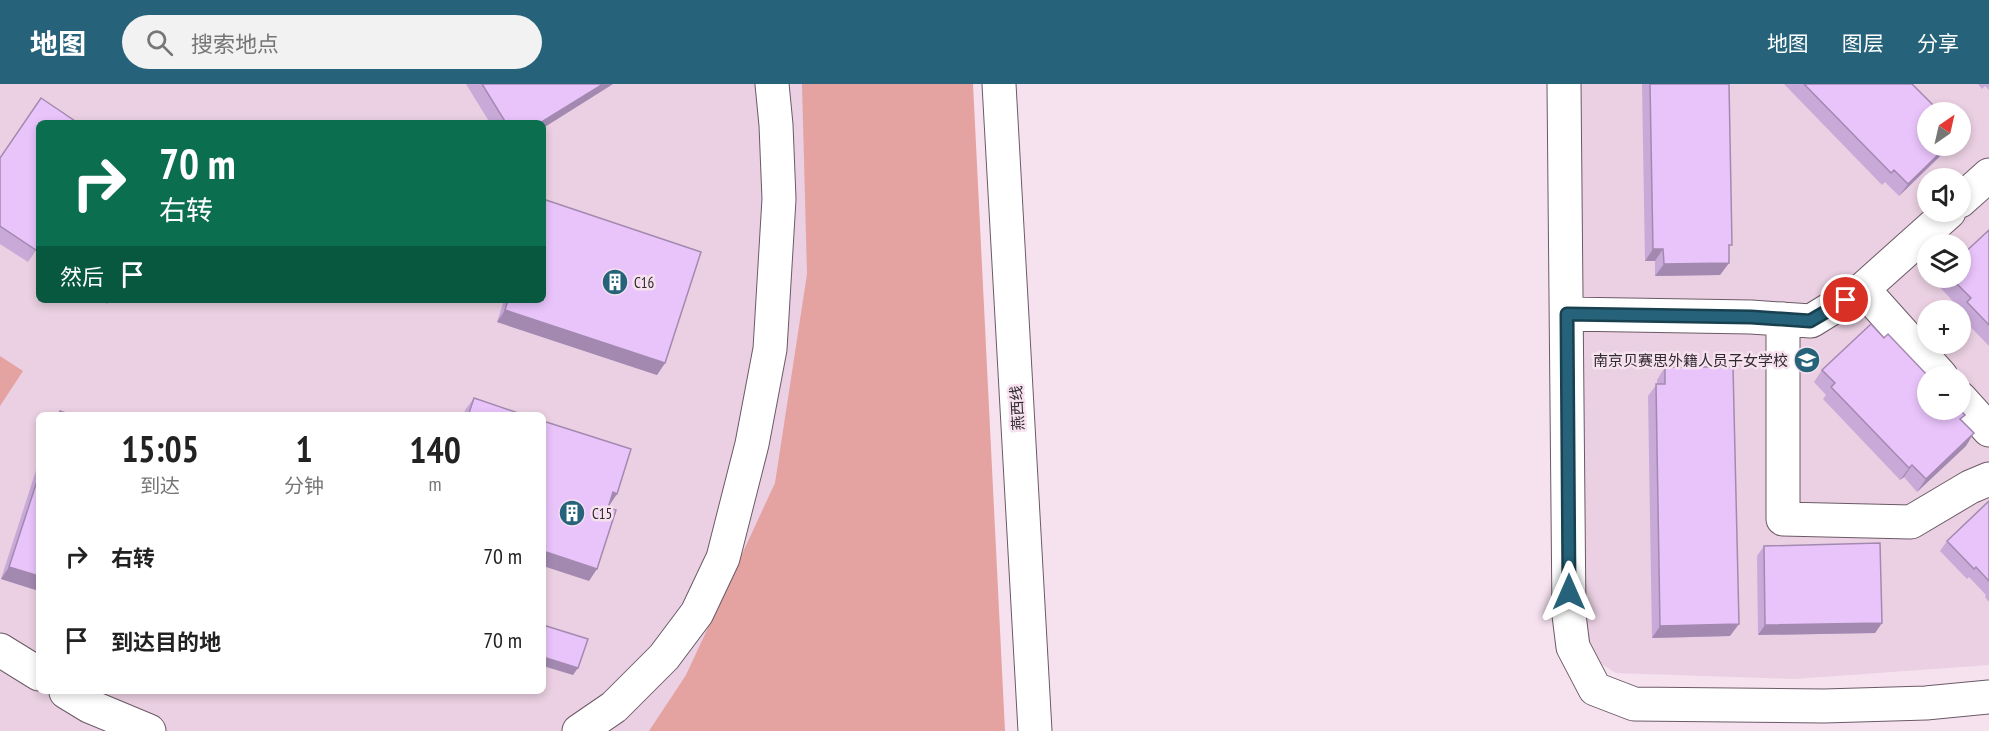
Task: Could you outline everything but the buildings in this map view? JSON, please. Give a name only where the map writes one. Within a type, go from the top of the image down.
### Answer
[{"type":"street","points":[[579,731],[614,707],[664,657],[697,613],[723,558],[752,444],[770,350],[778,199],[776,124],[772,84]]},
{"type":"street","name":"燕西线","points":[[999,84],[1035,731]]},
{"type":"street","points":[[1564,84],[1569,615],[1573,647],[1595,689],[1634,704],[1824,706],[1926,703],[1989,697]]},
{"type":"street","points":[[1971,191],[1989,175]]},
{"type":"street","points":[[1567,314],[1810,321],[1863,289],[1938,222]]},
{"type":"street","points":[[1863,289],[1932,366]]},
{"type":"street","points":[[1783,319],[1783,519],[1911,522],[1970,487],[1989,479]]},
{"type":"street","points":[[1971,410],[1989,430]]},
{"type":"street","points":[[0,650],[36,672]]},
{"type":"street","points":[[69,694],[90,706],[149,731]]},
{"type":"shaded area","points":[[0,84],[960,84],[986,731],[0,731]]},
{"type":"shaded area","points":[[802,84],[973,84],[1005,731],[649,731],[686,675],[775,483],[807,274]]},
{"type":"shaded area","name":"南京贝赛思外籍人员子女学校","points":[[1580,84],[1989,84],[1989,665],[1794,679],[1616,673],[1600,663],[1585,634]]},
{"type":"shaded area","points":[[0,356],[23,371],[0,406]]},
{"type":"place","name":"C16","points":[[615,282]]},
{"type":"place","name":"南京贝赛思外籍人员子女学校","points":[[1807,360]]},
{"type":"place","name":"C15","points":[[572,513]]},
{"type":"route","points":[[1569,592],[1567,314],[1751,317],[1810,321],[1846,300]]}]
